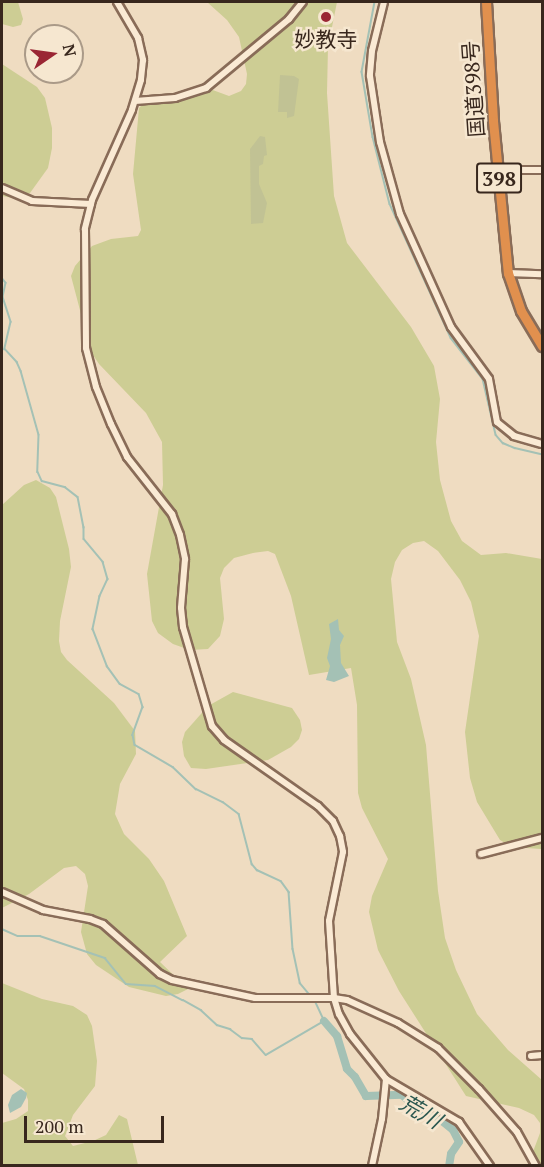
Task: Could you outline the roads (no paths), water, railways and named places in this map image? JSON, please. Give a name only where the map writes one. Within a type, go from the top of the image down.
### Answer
[{"type":"highway","name":"国道398号","points":[[486,2],[508,273],[521,311],[543,346]]},
{"type":"street","points":[[117,2],[138,38],[142,60],[135,101],[91,204],[85,229],[86,348],[96,387],[127,457],[172,514],[180,536],[186,559],[181,608],[183,627],[212,726],[224,740],[318,806],[333,821],[340,836],[343,852],[329,921],[334,998],[339,1014],[350,1034],[386,1079],[459,1122],[490,1166]]},
{"type":"street","points":[[135,101],[175,98],[206,88],[289,19],[303,2]]},
{"type":"street","points":[[384,2],[372,51],[370,76],[380,142],[400,214],[452,327],[489,380],[497,422],[514,436],[543,444]]},
{"type":"street","points":[[498,170],[543,170]]},
{"type":"street","points":[[2,188],[32,201],[91,204]]},
{"type":"street","points":[[508,273],[543,274]]},
{"type":"street","points":[[481,854],[543,838]]},
{"type":"street","points":[[2,892],[43,910],[90,919],[103,924],[160,974],[172,980],[255,999],[334,998],[398,1023],[438,1048],[517,1132],[536,1166]]},
{"type":"street","points":[[531,1056],[543,1055]]},
{"type":"street","points":[[372,1166],[386,1079]]},
{"type":"waterway","points":[[375,2],[362,72],[373,137],[390,204],[451,338],[483,379],[496,435],[503,443],[515,448],[542,454]]},
{"type":"waterway","points":[[2,278],[6,283],[3,297],[11,322],[5,349],[17,362],[21,371],[39,435],[38,472],[42,481],[65,487],[78,497],[84,539],[103,562],[108,579],[100,596],[93,629],[107,666],[120,684],[139,694],[143,707],[133,735],[135,745],[173,767],[196,789],[223,802],[239,814],[252,864],[257,870],[281,881],[289,892],[293,949],[300,983],[311,996]]},
{"type":"waterway","points":[[2,929],[18,936],[40,936],[105,958],[126,984],[155,986],[183,1000],[201,1010],[217,1025],[230,1029],[242,1038],[252,1039],[266,1055],[324,1021],[314,1000]]},
{"type":"waterway","name":"荒川","points":[[324,1021],[337,1036],[347,1069],[355,1077],[366,1096],[402,1095],[421,1111],[437,1117],[453,1130],[459,1142],[451,1154],[449,1166]]},
{"type":"place","name":"妙教寺","points":[[326,17]]}]
